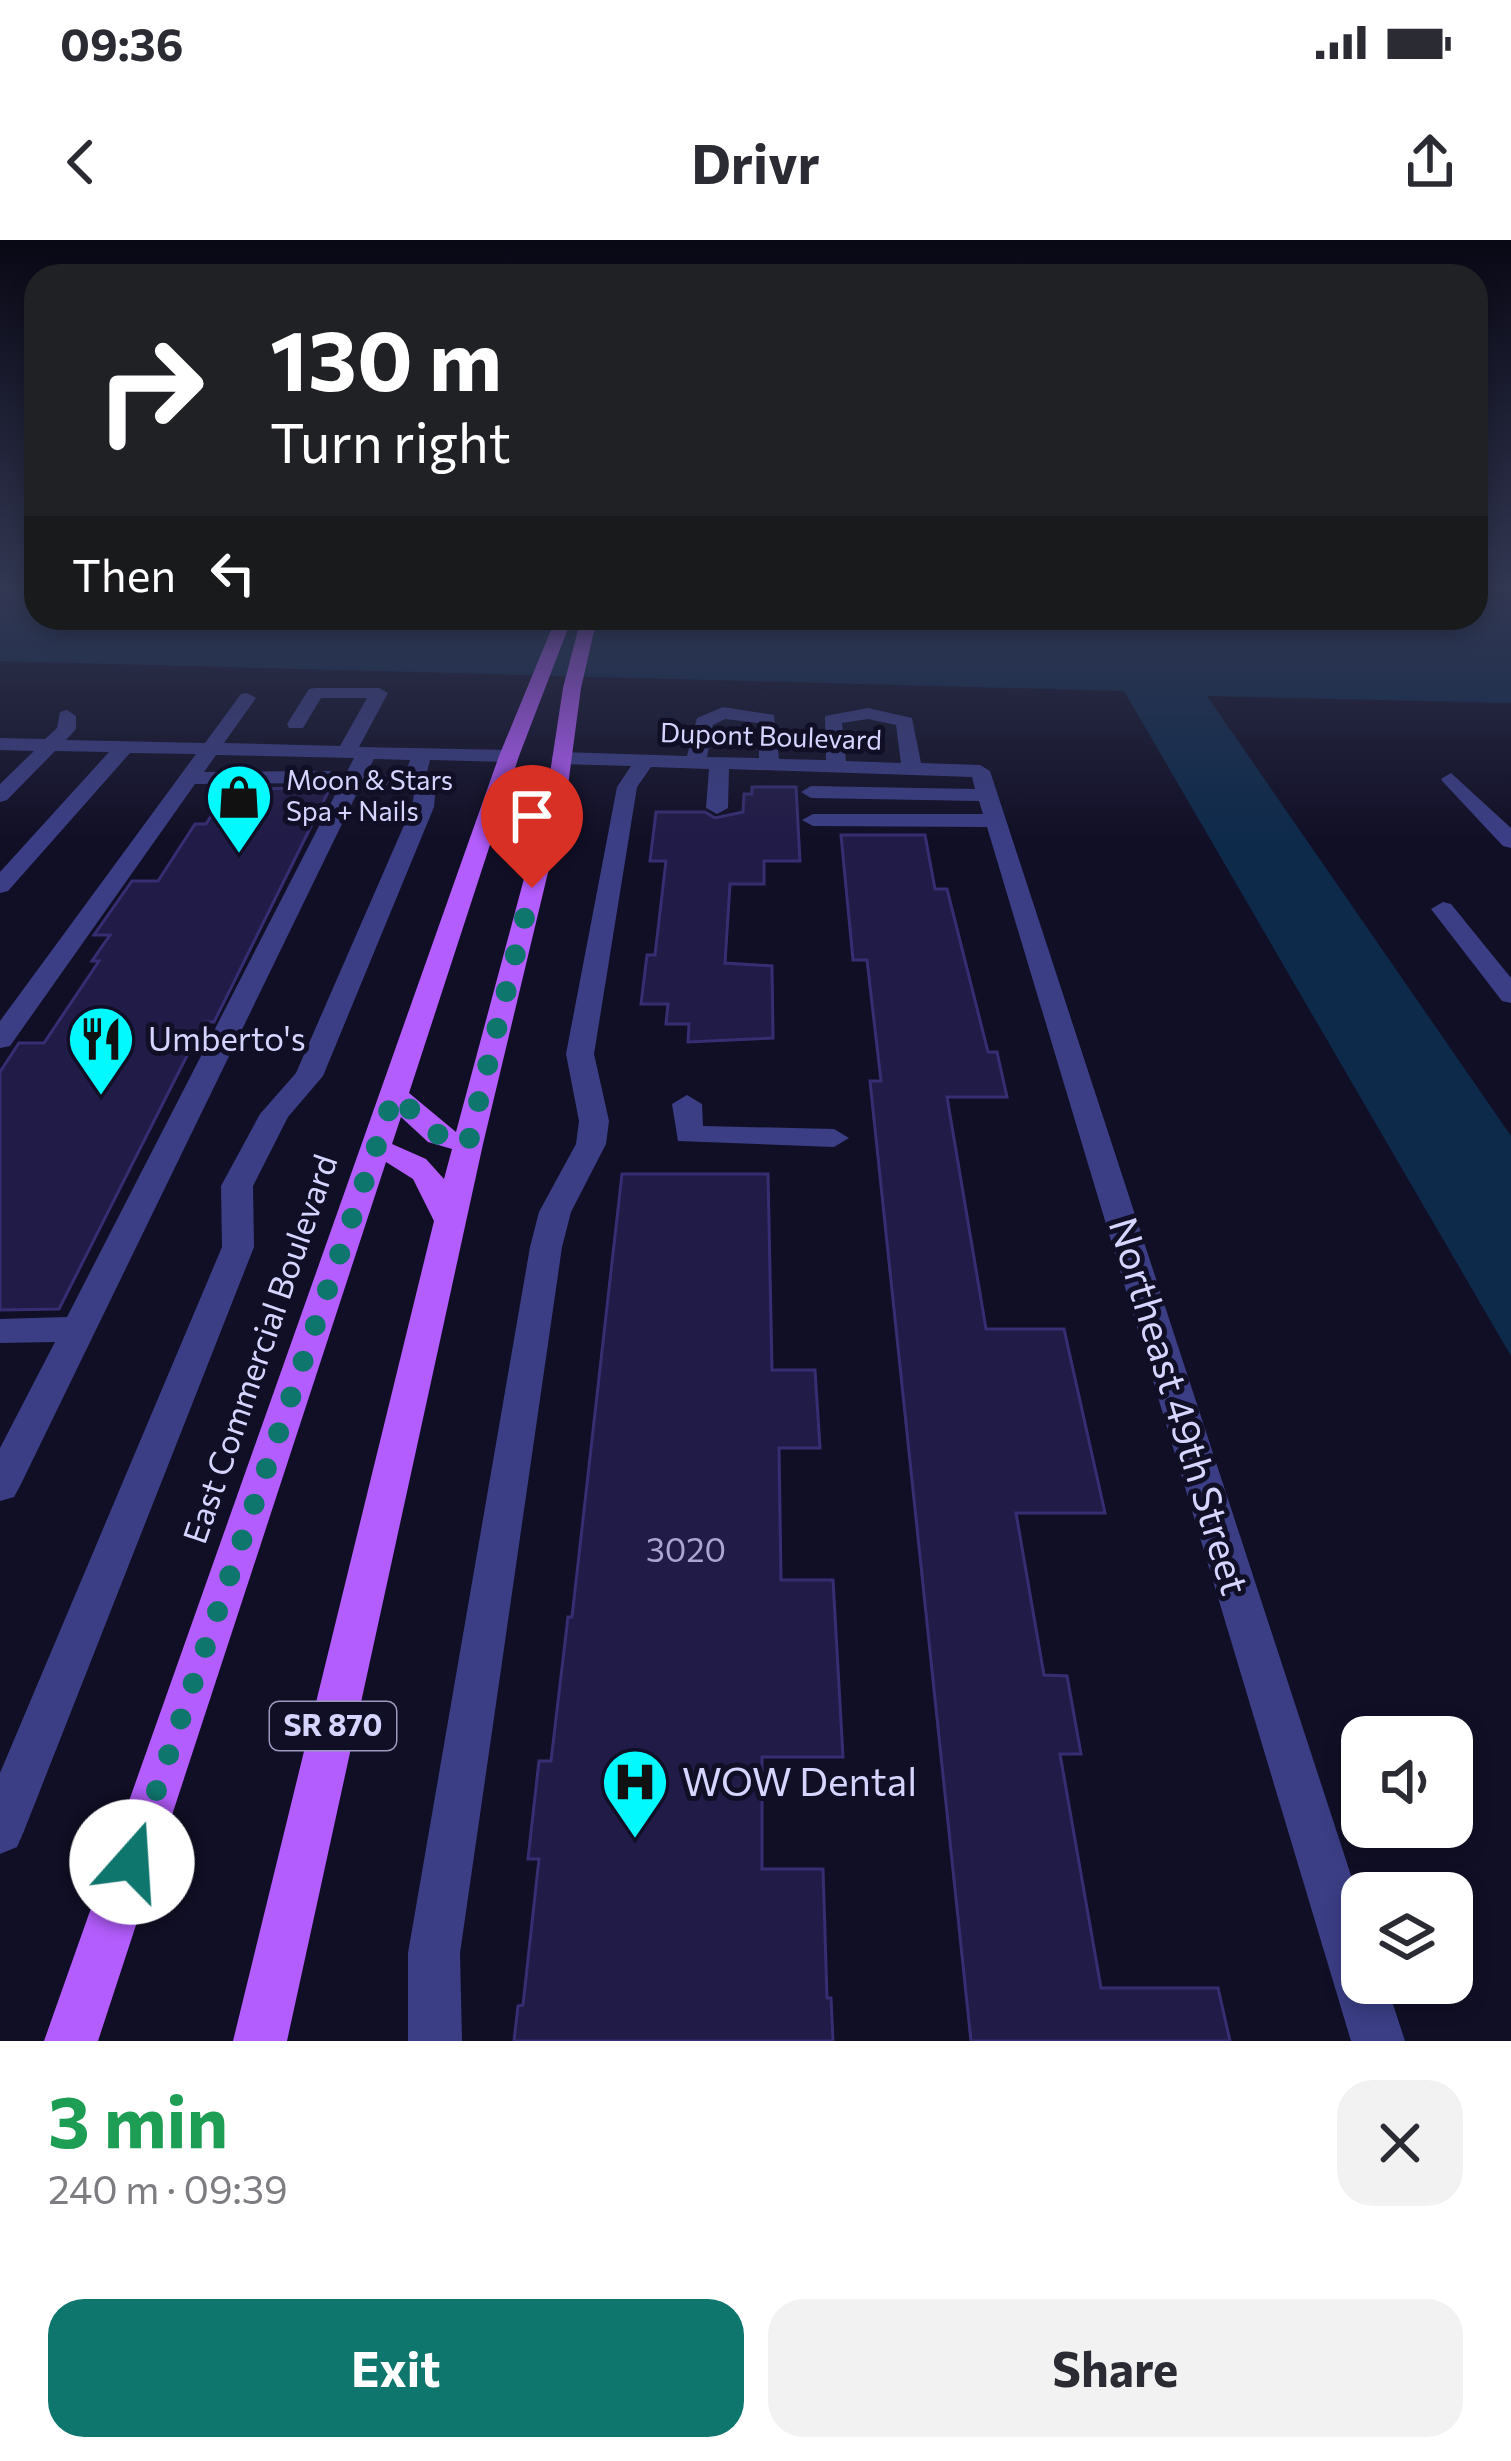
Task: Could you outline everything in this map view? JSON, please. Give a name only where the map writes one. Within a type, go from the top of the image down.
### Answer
[{"type":"main road","name":"East Commercial Boulevard","points":[[71,2041],[394,1095],[526,762],[545,672]]},
{"type":"main road","name":"SR 870","points":[[260,2041],[468,1144],[557,794],[576,672]]},
{"type":"main road","points":[[526,762],[557,794]]},
{"type":"main road","points":[[394,1095],[440,1136],[468,1144]]},
{"type":"main road","points":[[375,1149],[408,1158],[429,1174],[450,1221]]},
{"type":"street","points":[[0,1486],[356,752],[379,693],[315,693],[296,724]]},
{"type":"street","points":[[0,1040],[247,698]]},
{"type":"street","points":[[696,762],[704,722],[723,713],[767,719],[770,763]]},
{"type":"street","points":[[837,766],[832,720],[843,715],[874,715],[904,722],[913,768]]},
{"type":"street","points":[[0,796],[67,729],[67,716]]},
{"type":"street","points":[[0,744],[356,752],[419,766]]},
{"type":"street","points":[[0,886],[126,746]]},
{"type":"street","name":"Dupont Boulevard","points":[[561,758],[913,768],[988,795]]},
{"type":"street","points":[[0,762],[33,761]]},
{"type":"street","points":[[435,2041],[434,1953],[546,1246],[555,1212],[591,1144],[594,1121],[580,1054],[627,787],[645,761]]},
{"type":"street","points":[[189,778],[340,782],[419,766],[526,762]]},
{"type":"street","points":[[717,808],[719,762]]},
{"type":"street","points":[[0,1831],[238,1247],[237,1186],[275,1114],[310,1076],[423,807],[426,785],[419,766]]},
{"type":"street","points":[[1451,779],[1511,841]]},
{"type":"street","points":[[811,792],[988,795]]},
{"type":"street","points":[[813,820],[988,795]]},
{"type":"street","name":"Northeast 49th Street","points":[[988,795],[1378,2041]]},
{"type":"street","points":[[1443,909],[1511,995]]},
{"type":"street","points":[[687,1104],[689,1136],[834,1138]]},
{"type":"street","points":[[0,1331],[77,1329]]},
{"type":"water","points":[[414,672],[1511,672],[1511,703],[1207,696],[1511,1136],[1511,1356],[1124,691]]},
{"type":"building","points":[[752,787],[796,787],[800,861],[764,861],[764,884],[730,884],[725,963],[772,966],[773,1038],[688,1042],[689,1024],[666,1024],[668,1004],[641,1004],[647,955],[655,955],[666,861],[650,861],[656,812],[705,812],[715,818],[743,812],[744,794],[752,794]]},
{"type":"building","points":[[330,788],[214,1022],[204,1022],[59,1309],[0,1310],[0,1072],[19,1043],[44,1043],[99,961],[92,961],[110,935],[94,935],[132,881],[158,881],[195,824],[206,824],[228,789]]},
{"type":"building","points":[[841,835],[925,835],[935,889],[947,889],[988,1052],[997,1052],[1007,1097],[947,1097],[986,1329],[1064,1329],[1105,1513],[1016,1513],[1044,1675],[1067,1676],[1081,1754],[1060,1754],[1101,1988],[1218,1988],[1230,2041],[971,2041],[870,1081],[881,1081],[867,960],[853,960]]},
{"type":"building","points":[[622,1174],[768,1174],[772,1370],[815,1370],[820,1448],[779,1448],[781,1580],[833,1580],[843,1757],[762,1757],[762,1869],[823,1869],[833,2041],[514,2041],[518,2006],[523,2005],[539,1859],[528,1859],[539,1761],[551,1761],[568,1617],[572,1617]]},
{"type":"place","name":"Moon & Stars Spa + Nails","points":[[239,856]]},
{"type":"place","name":"Umberto's","points":[[101,1098]]},
{"type":"place","name":"WOW Dental","points":[[635,1841]]},
{"type":"route","points":[[132,1862],[394,1095],[440,1136],[468,1144],[532,888]]}]
